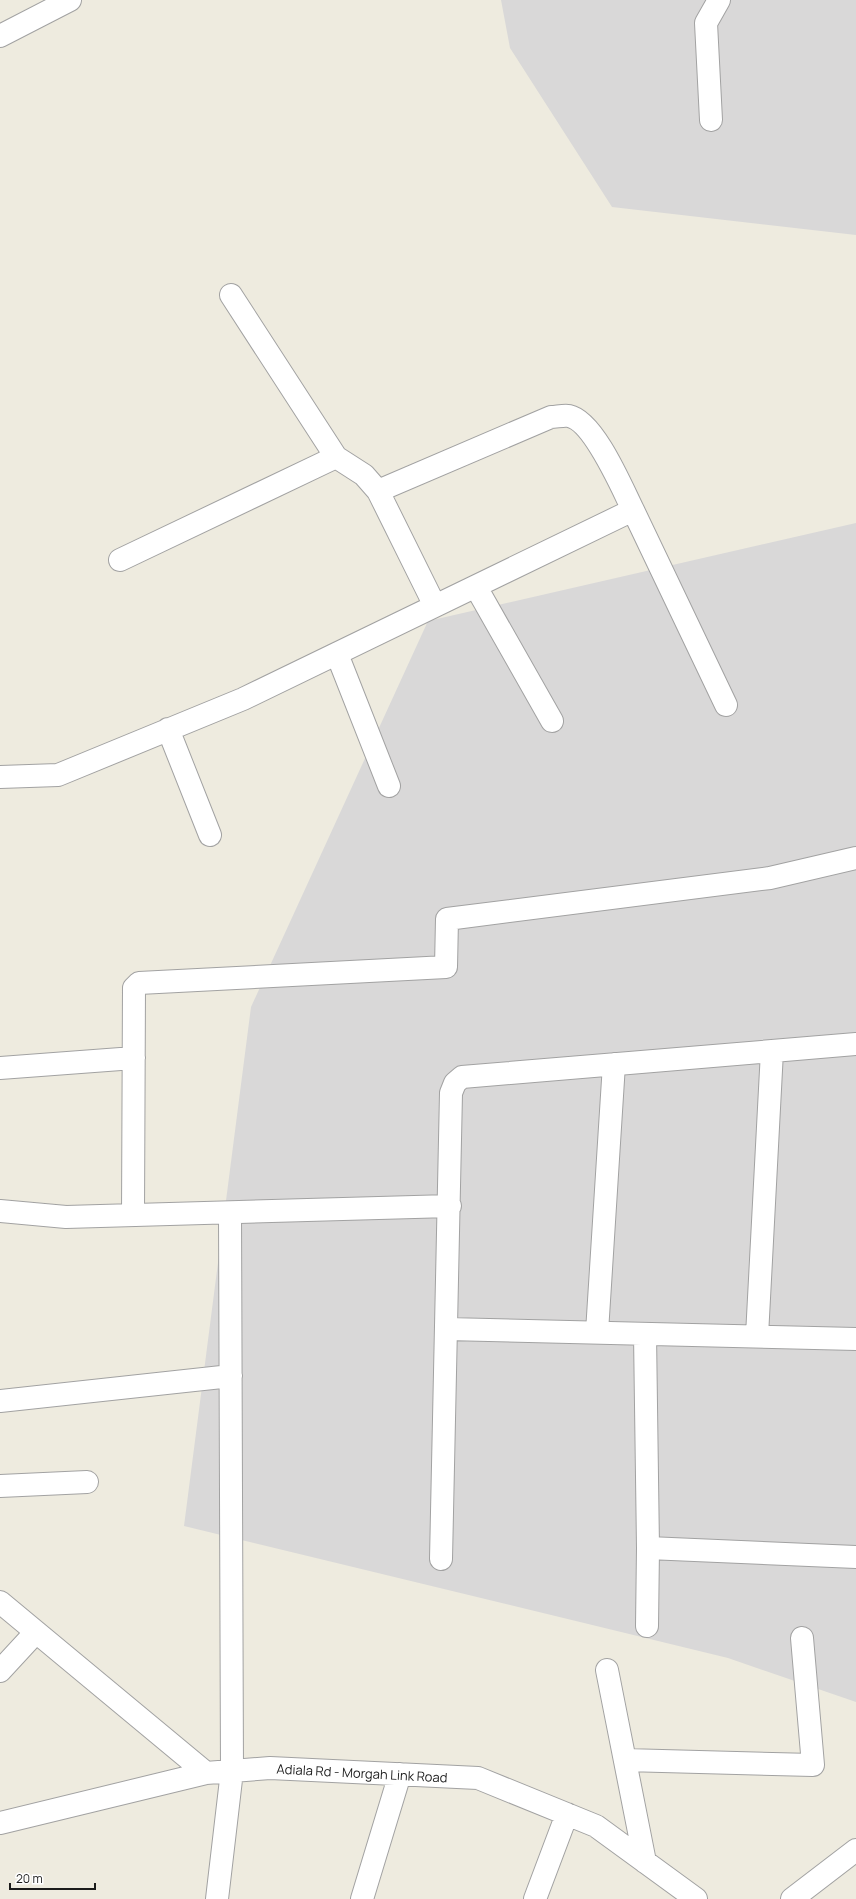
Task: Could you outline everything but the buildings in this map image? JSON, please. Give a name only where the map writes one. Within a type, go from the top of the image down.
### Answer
[{"type":"street","points":[[0,36],[70,0]]},
{"type":"street","points":[[711,120],[706,23],[719,0]]},
{"type":"street","points":[[231,295],[336,457],[364,475],[378,491],[435,606]]},
{"type":"street","points":[[378,491],[551,417],[570,416],[583,425],[595,437],[633,510],[726,705]]},
{"type":"street","points":[[120,560],[336,457]]},
{"type":"street","points":[[0,777],[58,775],[243,699],[633,510]]},
{"type":"street","points":[[476,587],[552,721]]},
{"type":"street","points":[[337,654],[389,786]]},
{"type":"street","points":[[168,729],[210,835]]},
{"type":"street","points":[[133,1215],[134,988],[139,983],[446,967],[448,919],[770,878],[856,858]]},
{"type":"street","points":[[441,1559],[452,1093],[455,1083],[462,1077],[856,1044]]},
{"type":"street","points":[[757,1336],[772,1051]]},
{"type":"street","points":[[0,1068],[134,1058]]},
{"type":"street","points":[[597,1332],[614,1064]]},
{"type":"street","points":[[0,1211],[66,1217],[450,1206]]},
{"type":"street","points":[[217,1899],[232,1771],[230,1213]]},
{"type":"street","points":[[447,1328],[856,1339]]},
{"type":"street","points":[[645,1334],[648,1548],[647,1626]]},
{"type":"street","points":[[0,1401],[231,1376]]},
{"type":"street","points":[[0,1486],[87,1482]]},
{"type":"street","points":[[648,1548],[856,1558]]},
{"type":"street","points":[[0,1602],[206,1774]]},
{"type":"street","points":[[0,1671],[36,1632]]},
{"type":"street","points":[[625,1760],[813,1765],[802,1638]]},
{"type":"street","points":[[607,1670],[645,1862]]},
{"type":"street","name":"Adiala Rd - Morgah Link Road","points":[[0,1823],[206,1774],[232,1771],[270,1768],[478,1778],[596,1826],[696,1899]]},
{"type":"street","points":[[362,1899],[400,1774]]},
{"type":"street","points":[[535,1899],[567,1814]]},
{"type":"street","points":[[792,1899],[856,1850]]},
{"type":"shaded area","points":[[501,0],[856,0],[856,235],[612,207],[510,48]]},
{"type":"shaded area","points":[[856,523],[856,1702],[728,1658],[184,1526],[251,1007],[428,621]]}]
